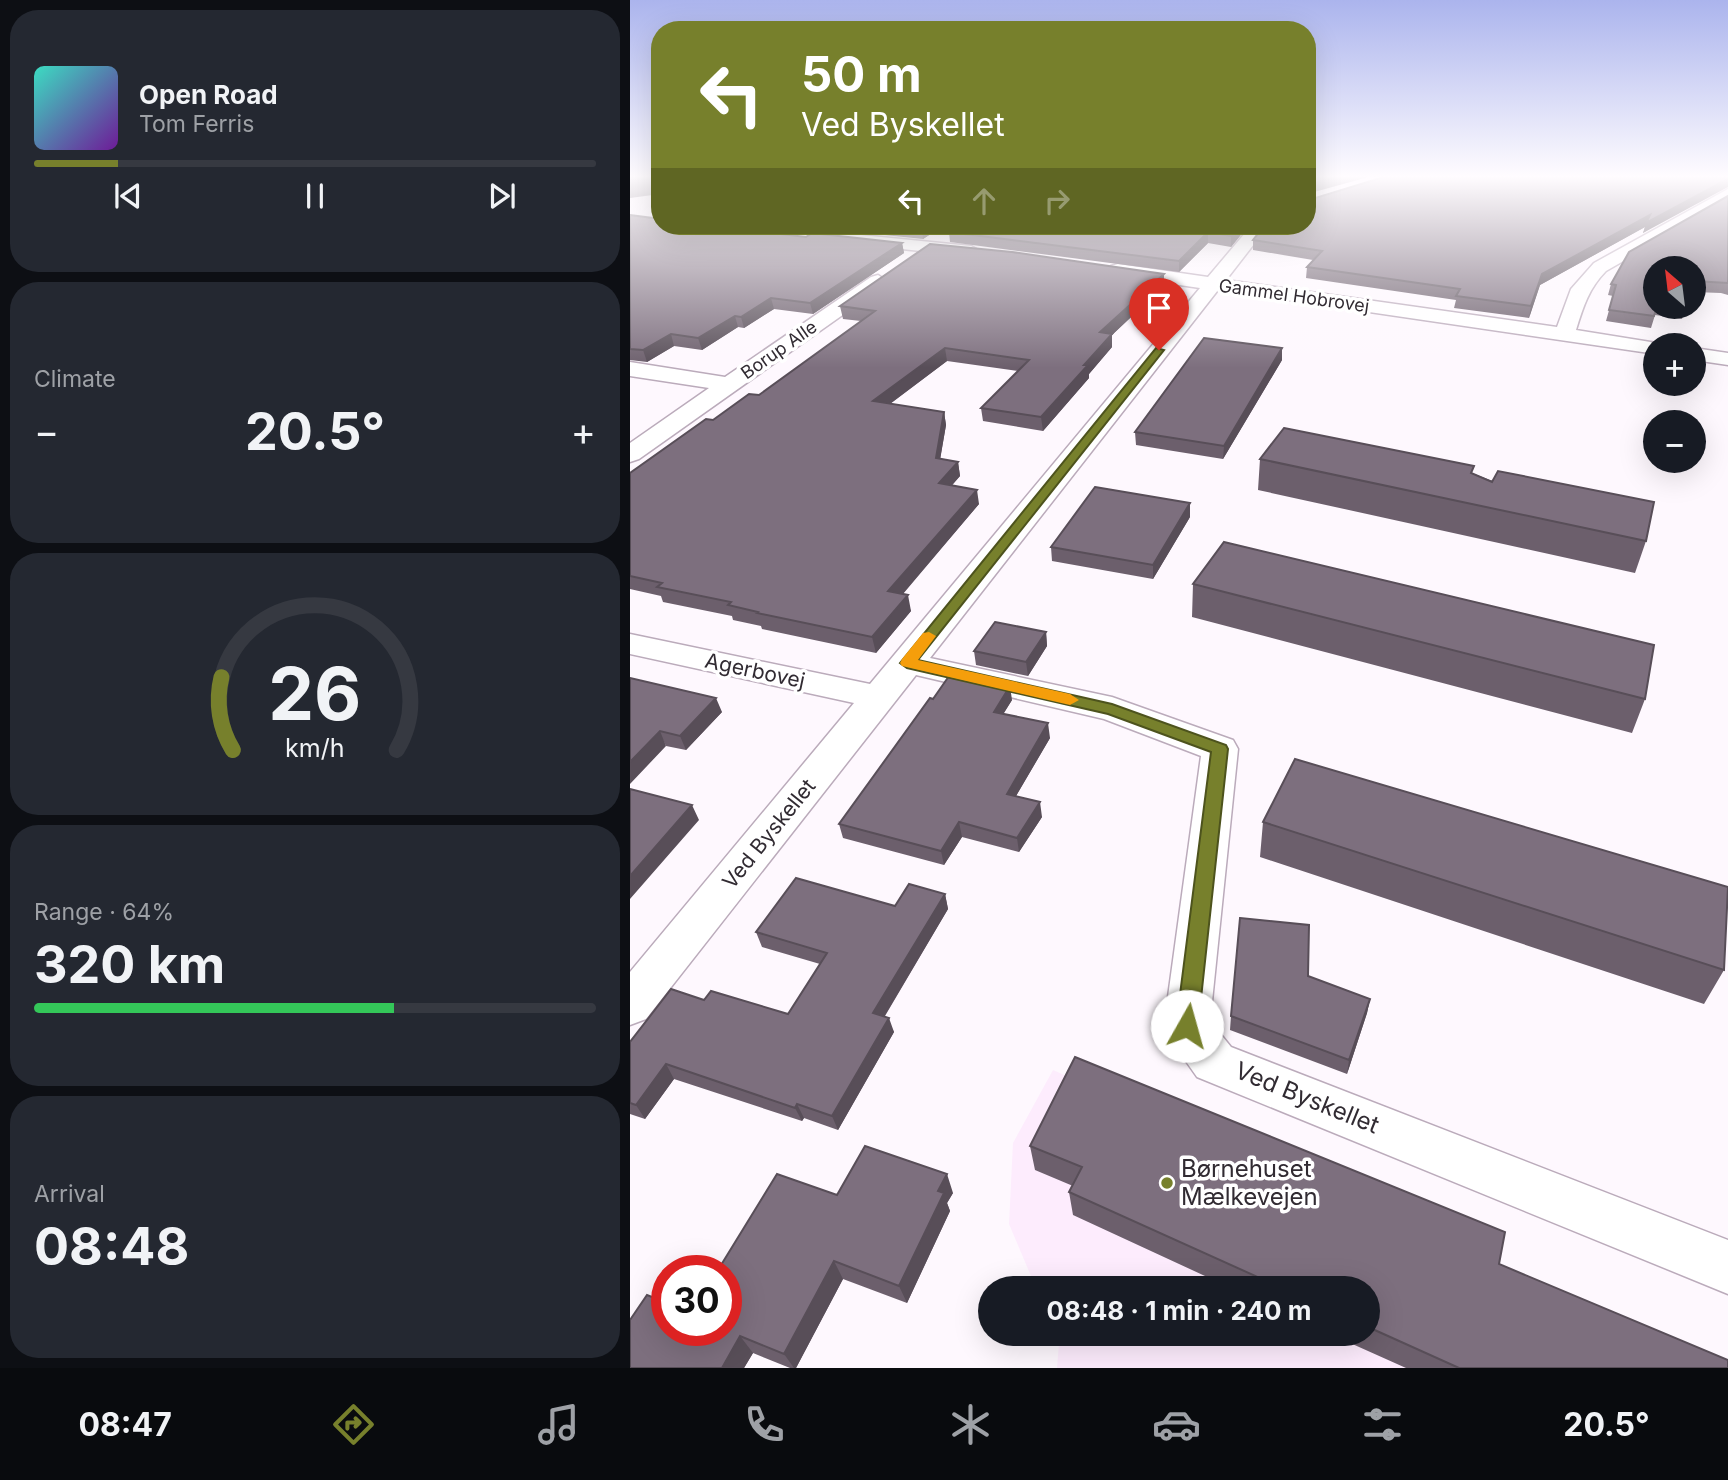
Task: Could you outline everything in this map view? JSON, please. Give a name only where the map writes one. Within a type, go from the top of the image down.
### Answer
[{"type":"street","points":[[859,240],[986,253]]},
{"type":"street","name":"Borup Alle","points":[[630,454],[938,240]]},
{"type":"street","name":"Ved Byskellet","points":[[630,1005],[1249,240]]},
{"type":"street","points":[[1565,334],[1577,293],[1585,279],[1600,267],[1648,240]]},
{"type":"street","name":"Gammel Hobrovej","points":[[1096,267],[1643,346]]},
{"type":"street","points":[[1706,356],[1728,359]]},
{"type":"street","points":[[630,369],[730,385]]},
{"type":"street","name":"Agerbovej","points":[[630,644],[879,697]]},
{"type":"street","name":"Ved Byskellet","points":[[907,663],[1112,709],[1220,749],[1187,1026],[1214,1062],[1728,1268]]},
{"type":"shaded area","name":"Børnehuset Mælkevejen","points":[[1053,1070],[1128,1103],[1488,1286],[1680,1368],[1057,1368],[1059,1346],[1380,1346],[1380,1276],[1031,1276],[1009,1224],[1013,1143]]},
{"type":"building","points":[[630,240],[874,240],[902,243],[810,303],[771,298],[741,317],[735,316],[698,338],[671,334],[643,350],[630,349]]},
{"type":"building","points":[[1011,240],[1200,240],[1179,261]]},
{"type":"building","points":[[1253,240],[1605,240],[1542,274],[1531,306],[1456,296],[1460,289],[1307,267],[1322,251]]},
{"type":"building","points":[[1650,240],[1728,240],[1728,283],[1706,282],[1706,256],[1643,256],[1643,315],[1609,310],[1616,285],[1611,284],[1629,252]]},
{"type":"building","points":[[930,244],[1012,252],[1164,274],[1100,332],[1112,334],[1041,417],[981,408],[1029,360],[945,348],[873,401],[944,412],[936,458],[958,462],[939,483],[977,490],[888,591],[908,595],[872,637],[757,613],[728,605],[731,602],[657,587],[662,583],[630,576],[630,473],[706,419],[713,420],[749,394],[759,395],[875,311],[840,306]]},
{"type":"building","points":[[1204,338],[1282,348],[1224,446],[1135,432]]},
{"type":"building","points":[[1284,428],[1474,466],[1471,473],[1492,482],[1498,471],[1654,502],[1646,541],[1260,459]]},
{"type":"building","points":[[1095,487],[1190,503],[1153,565],[1051,547]]},
{"type":"building","points":[[1224,542],[1654,645],[1645,699],[1193,584]]},
{"type":"building","points":[[995,622],[1046,632],[1026,662],[974,651]]},
{"type":"building","points":[[957,674],[1010,686],[994,712],[1048,723],[1007,794],[1040,802],[1017,838],[959,822],[941,851],[839,824],[930,698],[933,699],[949,676],[954,677]]},
{"type":"building","points":[[630,678],[716,698],[680,736],[660,731],[630,762]]},
{"type":"building","points":[[1295,759],[1728,887],[1724,970],[1263,822]]},
{"type":"building","points":[[630,789],[692,805],[630,876]]},
{"type":"building","points":[[796,878],[895,906],[909,884],[945,894],[873,1013],[889,1018],[832,1116],[797,1104],[795,1108],[666,1064],[636,1105],[630,1103],[630,1042],[671,989],[704,1000],[711,991],[788,1014],[827,953],[756,932]]},
{"type":"building","points":[[1240,918],[1309,925],[1308,976],[1370,999],[1349,1060],[1231,1016]]},
{"type":"building","name":"Børnehuset Mælkevejen","points":[[1075,1057],[1505,1232],[1499,1264],[1728,1360],[1728,1368],[1459,1368],[1380,1332],[1380,1276],[1255,1276],[1069,1192],[1082,1167],[1030,1146]]},
{"type":"building","points":[[865,1146],[947,1174],[938,1191],[944,1193],[899,1286],[834,1261],[784,1354],[742,1337],[742,1255],[727,1255],[777,1174],[837,1195]]},
{"type":"building","points":[[647,1295],[651,1297],[651,1346],[734,1346],[722,1368],[630,1368],[630,1320]]},
{"type":"slow traffic","points":[[929,636],[907,663],[1070,700]]},
{"type":"place","name":"Børnehuset Mælkevejen","points":[[1167,1183]]},
{"type":"route","points":[[1159,350],[907,663],[1112,709],[1220,749],[1187,1026]]}]
